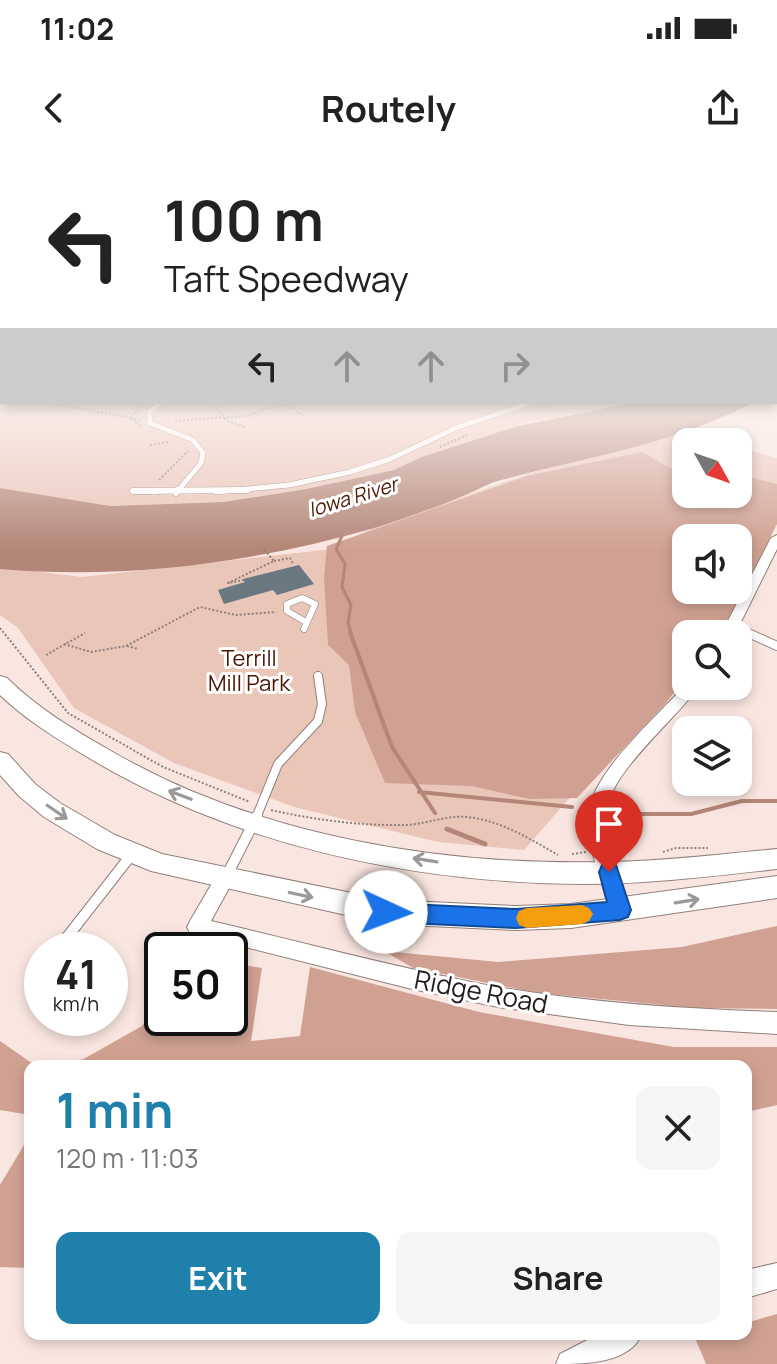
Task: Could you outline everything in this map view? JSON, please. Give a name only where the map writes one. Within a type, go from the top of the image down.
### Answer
[{"type":"main road","points":[[0,683],[45,722],[96,755],[167,790],[257,815],[355,848],[452,864],[554,873],[605,860],[777,859]]},
{"type":"main road","points":[[2,767],[52,810],[106,842],[160,864],[386,912],[516,918],[620,910],[777,887]]},
{"type":"street","points":[[735,620],[776,543]]},
{"type":"street","points":[[620,910],[605,860],[597,810],[606,782],[679,700]]},
{"type":"street","name":"Ridge Road","points":[[225,879],[197,927],[443,986],[542,1004],[643,1016],[777,1023]]},
{"type":"street","points":[[752,1282],[777,1276]]},
{"type":"street","points":[[570,1364],[616,1340]]},
{"type":"lane","points":[[176,493],[201,463],[202,449],[188,438]]},
{"type":"lane","points":[[133,491],[250,490],[327,478],[392,459],[435,438]]},
{"type":"lane","points":[[296,599],[311,600],[315,607],[305,626],[287,611],[287,604],[296,599]]},
{"type":"lane","points":[[752,637],[777,646]]},
{"type":"lane","points":[[225,879],[278,764],[318,721],[322,704],[318,676]]},
{"type":"lane","points":[[71,932],[133,853]]},
{"type":"path","points":[[437,448],[459,438]]},
{"type":"path","points":[[157,492],[158,481],[186,456],[188,451],[185,444]]},
{"type":"path","points":[[263,548],[274,561]]},
{"type":"path","points":[[244,580],[228,583],[270,562],[290,558],[293,564]]},
{"type":"path","points":[[279,560],[283,567]]},
{"type":"path","points":[[270,562],[274,569]]},
{"type":"path","points":[[261,566],[265,572]]},
{"type":"path","points":[[64,644],[91,652],[126,646],[200,607],[236,615],[277,612]]},
{"type":"path","points":[[0,628],[68,713],[163,767],[257,815],[425,824],[464,816],[506,825],[561,856],[605,860]]},
{"type":"path","points":[[46,655],[85,633]]},
{"type":"path","points":[[126,646],[138,649]]},
{"type":"path","points":[[662,852],[676,848],[720,848]]},
{"type":"green space","points":[[0,438],[483,438],[393,470],[305,489],[222,502],[110,506],[0,488]]},
{"type":"green space","name":"Terrill Mill Park","points":[[663,438],[672,438],[672,508],[752,508],[752,451],[777,458],[777,512],[752,529],[752,524],[672,524],[672,604],[686,604],[686,620],[672,620],[672,681],[524,850],[438,842],[294,807],[174,763],[74,708],[18,628],[0,615],[0,567],[82,577],[332,549],[373,528],[531,473]]},
{"type":"shaded area","points":[[642,452],[672,469],[672,508],[752,508],[752,478],[777,484],[777,524],[752,573],[752,524],[672,524],[672,604],[737,604],[729,620],[672,620],[672,695],[577,798],[530,799],[471,786],[385,783],[355,712],[349,665],[328,645],[324,578],[327,546],[527,476]]},
{"type":"shaded area","points":[[777,926],[777,1009],[695,1008],[538,993],[413,968],[384,951],[498,962],[682,947]]},
{"type":"shaded area","points":[[248,966],[262,968],[251,1041],[300,1036],[310,967],[479,1012],[674,1047],[777,1047],[777,1105],[752,1111],[752,1060],[82,1060],[144,1023],[144,1036],[248,1036]]},
{"type":"shaded area","points":[[0,1041],[27,1060],[24,1060],[24,1114],[0,1110]]},
{"type":"shaded area","points":[[24,1145],[24,1268],[0,1267],[0,1185]]},
{"type":"shaded area","points":[[777,1314],[777,1364],[706,1364],[696,1340],[752,1340],[752,1321]]},
{"type":"water","name":"Iowa River","points":[[480,438],[665,438],[497,481],[383,525],[280,551],[140,570],[46,572],[0,569],[0,488],[110,506],[223,502],[306,489],[394,470],[422,457]]},
{"type":"building","points":[[299,565],[314,584],[277,595],[273,590],[224,604],[218,590],[245,582],[243,579]]},
{"type":"waterway","points":[[342,536],[336,549],[345,564],[342,587],[351,605],[348,622],[351,634]]},
{"type":"waterway","points":[[350,632],[392,747],[421,792]]},
{"type":"waterway","points":[[421,792],[572,807]]},
{"type":"waterway","points":[[421,792],[435,813]]},
{"type":"waterway","points":[[625,814],[691,814],[742,801],[777,801]]},
{"type":"waterway","points":[[447,829],[485,844]]},
{"type":"slow traffic","points":[[527,918],[582,914]]},
{"type":"route","points":[[386,912],[516,918],[620,910],[609,872]]}]
